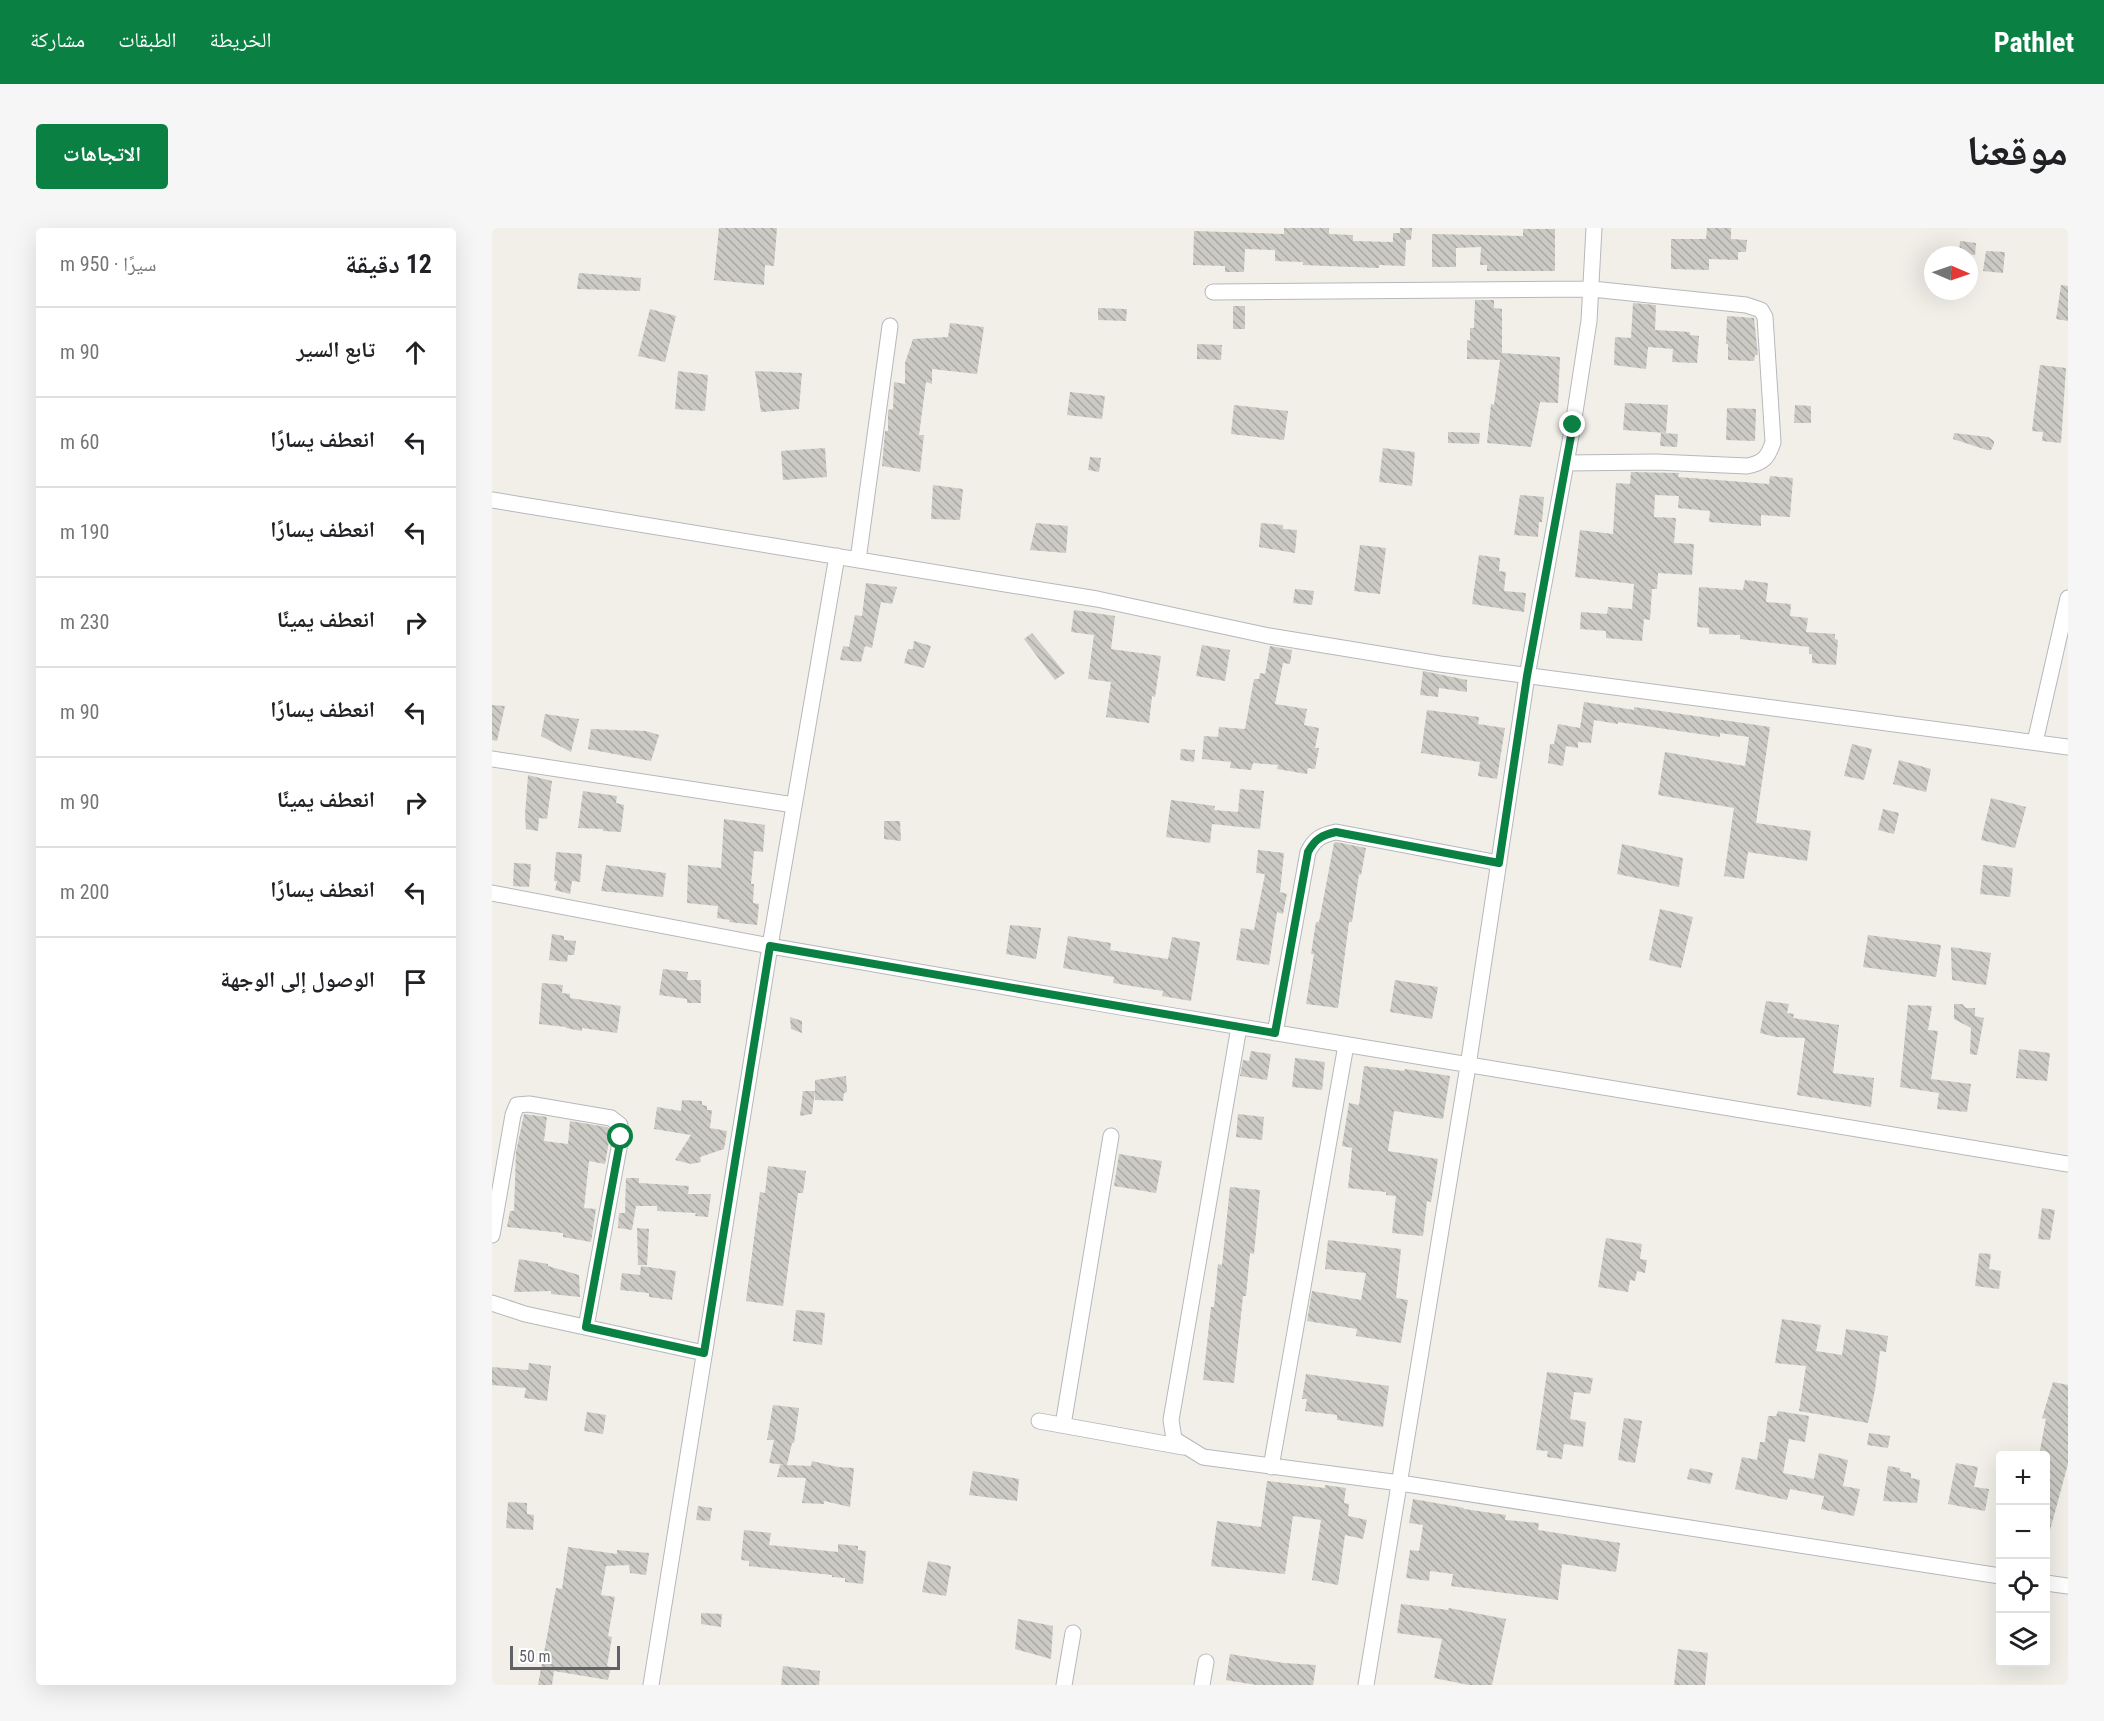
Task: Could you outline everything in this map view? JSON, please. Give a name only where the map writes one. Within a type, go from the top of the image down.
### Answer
[{"type":"street","points":[[1366,1685],[1468,1065],[1527,676],[1589,321],[1594,228]]},
{"type":"street","points":[[1213,292],[1592,289],[1746,305],[1761,310],[1765,316],[1773,442],[1769,456],[1761,463],[1747,466],[1656,462],[1566,463]]},
{"type":"street","points":[[858,560],[890,326]]},
{"type":"street","points":[[492,500],[1097,599],[1269,636],[1440,664],[2068,747]]},
{"type":"street","points":[[651,1685],[770,946],[837,556]]},
{"type":"street","points":[[2035,742],[2068,598]]},
{"type":"street","points":[[492,759],[794,805]]},
{"type":"street","points":[[1275,1033],[1308,852],[1313,842],[1322,835],[1336,832],[1499,863]]},
{"type":"street","points":[[492,894],[770,946],[1239,1027],[2068,1164]]},
{"type":"street","points":[[1239,1027],[1171,1420],[1174,1439],[1203,1457],[1400,1483],[1996,1575]]},
{"type":"street","points":[[1271,1467],[1346,1045]]},
{"type":"street","points":[[492,1235],[513,1115],[517,1105],[529,1104],[611,1118],[620,1125],[621,1137],[586,1327]]},
{"type":"street","points":[[1063,1425],[1111,1136]]},
{"type":"street","points":[[492,1304],[525,1314],[704,1353]]},
{"type":"street","points":[[1039,1421],[1186,1447]]},
{"type":"street","points":[[2050,1584],[2068,1586]]},
{"type":"street","points":[[1064,1685],[1073,1633]]},
{"type":"street","points":[[1202,1685],[1206,1662]]},
{"type":"building","points":[[719,228],[777,228],[774,266],[765,265],[764,285],[714,280]]},
{"type":"building","points":[[1284,228],[1329,228],[1329,234],[1353,235],[1353,241],[1393,242],[1393,233],[1400,233],[1400,228],[1412,228],[1411,240],[1406,240],[1405,266],[1379,265],[1379,268],[1303,265],[1303,262],[1275,261],[1275,250],[1245,249],[1244,272],[1225,272],[1225,266],[1193,265],[1194,231],[1284,234]]},
{"type":"building","points":[[1707,228],[1731,228],[1731,239],[1747,240],[1746,252],[1738,252],[1738,260],[1709,259],[1709,270],[1671,269],[1671,239],[1706,239]]},
{"type":"building","points":[[1523,229],[1555,229],[1555,271],[1487,271],[1487,265],[1480,265],[1481,247],[1456,248],[1456,267],[1432,267],[1432,234],[1523,236]]},
{"type":"building","points":[[1960,241],[1976,243],[1976,246],[1960,246]]},
{"type":"building","points":[[1986,251],[2005,252],[2003,273],[1983,271]]},
{"type":"building","points":[[579,273],[641,278],[640,291],[577,289]]},
{"type":"building","points":[[2061,285],[2068,286],[2068,321],[2056,319]]},
{"type":"building","points":[[1475,300],[1494,300],[1494,308],[1502,309],[1502,353],[1560,357],[1558,403],[1540,402],[1531,447],[1487,443],[1491,404],[1494,405],[1500,360],[1467,359],[1467,340],[1470,341],[1470,328],[1474,328]]},
{"type":"building","points":[[1633,303],[1656,305],[1655,330],[1690,332],[1690,335],[1699,336],[1697,363],[1672,362],[1673,349],[1648,347],[1646,369],[1614,365],[1615,337],[1631,338]]},
{"type":"building","points":[[1233,306],[1245,306],[1245,329],[1233,329]]},
{"type":"building","points":[[1098,308],[1127,309],[1126,321],[1098,320]]},
{"type":"building","points":[[650,309],[676,316],[665,362],[638,356]]},
{"type":"building","points":[[1727,316],[1754,318],[1758,355],[1755,355],[1754,361],[1728,360]]},
{"type":"building","points":[[950,323],[984,327],[977,374],[932,369],[932,384],[926,382],[919,435],[924,435],[920,472],[882,466],[885,431],[888,431],[888,410],[893,409],[894,382],[905,384],[905,363],[913,339],[948,337]]},
{"type":"building","points":[[1197,344],[1222,345],[1221,360],[1197,359]]},
{"type":"building","points":[[2040,365],[2066,368],[2061,443],[2042,441],[2043,432],[2032,431]]},
{"type":"building","points":[[678,371],[708,375],[705,411],[675,409]]},
{"type":"building","points":[[755,371],[802,373],[799,409],[761,412]]},
{"type":"building","points":[[1070,392],[1105,396],[1102,419],[1067,415]]},
{"type":"building","points":[[1625,403],[1668,405],[1666,433],[1623,430]]},
{"type":"building","points":[[1234,405],[1288,411],[1284,440],[1231,434]]},
{"type":"building","points":[[1795,405],[1811,406],[1811,423],[1794,423]]},
{"type":"building","points":[[1727,408],[1756,409],[1755,441],[1726,440]]},
{"type":"building","points":[[1448,432],[1480,433],[1479,444],[1448,443]]},
{"type":"building","points":[[1661,433],[1678,434],[1677,447],[1660,446]]},
{"type":"building","points":[[1954,433],[1988,437],[1994,441],[1994,444],[1991,450],[1987,450],[1953,439]]},
{"type":"building","points":[[825,448],[827,477],[783,480],[781,451]]},
{"type":"building","points":[[1383,448],[1415,452],[1412,486],[1379,482]]},
{"type":"building","points":[[1090,457],[1101,458],[1099,472],[1088,470]]},
{"type":"building","points":[[1631,472],[1679,473],[1678,477],[1769,484],[1770,476],[1793,478],[1790,517],[1761,515],[1761,526],[1709,522],[1710,511],[1678,508],[1679,496],[1655,495],[1654,517],[1676,518],[1674,543],[1694,544],[1692,575],[1658,573],[1657,589],[1652,589],[1650,620],[1644,619],[1642,641],[1606,638],[1606,631],[1580,629],[1581,612],[1607,614],[1608,607],[1632,609],[1634,584],[1575,577],[1580,530],[1613,534],[1616,483],[1630,484]]},
{"type":"building","points":[[933,485],[963,489],[960,520],[931,519]]},
{"type":"building","points":[[1520,495],[1544,497],[1538,537],[1514,535]]},
{"type":"building","points":[[1036,523],[1068,526],[1066,553],[1030,550]]},
{"type":"building","points":[[1261,523],[1283,525],[1283,529],[1297,530],[1295,553],[1259,547]]},
{"type":"building","points":[[1360,545],[1386,548],[1380,594],[1354,591]]},
{"type":"building","points":[[1479,555],[1500,558],[1499,571],[1506,572],[1504,591],[1526,593],[1524,612],[1472,604]]},
{"type":"building","points":[[1745,580],[1768,583],[1766,602],[1791,604],[1790,616],[1808,618],[1806,632],[1835,634],[1835,639],[1838,640],[1836,665],[1812,663],[1809,647],[1740,639],[1740,635],[1709,634],[1709,628],[1697,627],[1699,587],[1743,590]]},
{"type":"building","points":[[866,583],[897,587],[892,604],[881,602],[872,648],[865,646],[861,662],[840,660],[843,646],[849,647],[855,615],[862,616]]},
{"type":"building","points":[[1295,589],[1314,591],[1312,605],[1293,603]]},
{"type":"building","points":[[1074,610],[1115,616],[1111,649],[1161,656],[1155,697],[1152,696],[1149,723],[1106,717],[1111,682],[1088,679],[1094,635],[1071,632]]},
{"type":"building","points":[[1032,633],[1065,673],[1055,680],[1024,639]]},
{"type":"building","points":[[914,641],[931,646],[924,668],[904,663],[908,649],[913,649]]},
{"type":"building","points":[[1202,645],[1230,650],[1225,681],[1196,676]]},
{"type":"building","points":[[1270,646],[1292,650],[1290,664],[1283,663],[1275,704],[1307,709],[1304,725],[1319,728],[1315,748],[1319,748],[1315,769],[1308,768],[1307,774],[1277,769],[1278,765],[1253,763],[1251,770],[1230,768],[1231,762],[1202,759],[1204,736],[1218,737],[1219,727],[1245,729],[1254,679],[1259,679],[1260,673],[1265,674]]},
{"type":"building","points":[[1423,671],[1467,680],[1467,692],[1439,688],[1438,697],[1420,695]]},
{"type":"building","points":[[1584,702],[1770,727],[1756,823],[1811,831],[1807,861],[1748,852],[1744,879],[1724,876],[1734,808],[1658,795],[1665,752],[1745,766],[1749,737],[1720,733],[1720,737],[1594,720],[1591,743],[1578,742],[1578,748],[1566,746],[1563,766],[1548,763],[1550,744],[1554,744],[1558,724],[1580,728]]},
{"type":"building","points":[[492,705],[505,706],[497,741],[492,740]]},
{"type":"building","points":[[1427,710],[1479,717],[1478,724],[1505,728],[1497,779],[1478,776],[1480,762],[1421,753]]},
{"type":"building","points":[[545,714],[579,719],[571,752],[541,736]]},
{"type":"building","points":[[591,729],[646,731],[659,735],[651,761],[588,749]]},
{"type":"building","points":[[1852,744],[1872,749],[1864,780],[1844,776]]},
{"type":"building","points":[[1181,749],[1195,750],[1194,762],[1180,760]]},
{"type":"building","points":[[1899,760],[1931,769],[1926,792],[1893,784]]},
{"type":"building","points":[[528,775],[552,781],[547,819],[539,818],[538,831],[526,829]]},
{"type":"building","points":[[1240,789],[1264,791],[1260,829],[1212,824],[1210,843],[1166,837],[1171,800],[1215,806],[1214,810],[1238,812]]},
{"type":"building","points":[[583,791],[617,796],[616,803],[624,805],[621,832],[578,828]]},
{"type":"building","points":[[1991,798],[2026,807],[2015,848],[1981,840]]},
{"type":"building","points":[[1883,809],[1899,813],[1894,834],[1878,830]]},
{"type":"building","points":[[724,819],[765,825],[763,852],[754,851],[751,884],[754,884],[753,903],[759,904],[757,925],[729,922],[730,920],[717,918],[718,906],[687,903],[688,865],[721,868]]},
{"type":"building","points":[[884,821],[900,821],[901,841],[884,839]]},
{"type":"building","points":[[1336,842],[1366,848],[1361,875],[1359,874],[1352,922],[1349,922],[1338,1008],[1306,1004],[1314,954],[1311,954],[1316,922],[1319,922]]},
{"type":"building","points":[[1622,844],[1683,858],[1679,887],[1617,874]]},
{"type":"building","points":[[1258,850],[1284,853],[1280,892],[1287,894],[1283,914],[1277,912],[1269,965],[1236,960],[1241,928],[1254,930],[1265,874],[1256,873]]},
{"type":"building","points":[[556,852],[582,854],[580,882],[572,881],[570,894],[555,890]]},
{"type":"building","points":[[514,863],[531,864],[529,887],[513,886]]},
{"type":"building","points":[[606,865],[666,873],[663,897],[601,891]]},
{"type":"building","points":[[1983,865],[2013,868],[2010,897],[1980,894]]},
{"type":"building","points":[[1660,909],[1693,917],[1681,968],[1649,960]]},
{"type":"building","points":[[1010,925],[1041,928],[1036,959],[1006,954]]},
{"type":"building","points":[[552,934],[564,936],[564,940],[576,941],[574,955],[568,955],[567,962],[549,960]]},
{"type":"building","points":[[1868,935],[1941,945],[1936,977],[1863,967]]},
{"type":"building","points":[[1068,936],[1111,943],[1110,950],[1168,959],[1172,937],[1200,942],[1191,1001],[1162,996],[1163,991],[1113,983],[1114,977],[1063,968]]},
{"type":"building","points":[[1951,947],[1991,953],[1986,985],[1952,980]]},
{"type":"building","points":[[663,969],[688,972],[687,980],[701,980],[701,1003],[687,1003],[687,999],[659,995]]},
{"type":"building","points":[[1395,980],[1438,987],[1432,1019],[1390,1012]]},
{"type":"building","points":[[542,983],[563,985],[562,993],[570,994],[570,998],[621,1006],[617,1033],[582,1028],[582,1031],[539,1024]]},
{"type":"building","points":[[1766,1001],[1789,1004],[1787,1013],[1794,1014],[1793,1018],[1839,1025],[1833,1073],[1874,1078],[1871,1107],[1797,1095],[1805,1038],[1776,1037],[1760,1033]]},
{"type":"building","points":[[1954,1004],[1975,1008],[1975,1016],[1984,1018],[1977,1055],[1970,1054],[1971,1028],[1954,1019]]},
{"type":"building","points":[[1908,1005],[1932,1006],[1928,1030],[1938,1031],[1931,1079],[1971,1084],[1967,1112],[1937,1109],[1939,1093],[1900,1087]]},
{"type":"building","points":[[790,1017],[802,1021],[802,1033],[791,1029]]},
{"type":"building","points":[[2019,1049],[2050,1053],[2047,1081],[2016,1078]]},
{"type":"building","points":[[1251,1051],[1271,1054],[1267,1080],[1240,1076],[1243,1060],[1249,1061]]},
{"type":"building","points":[[1295,1058],[1325,1062],[1322,1090],[1292,1087]]},
{"type":"building","points":[[1364,1066],[1450,1076],[1443,1119],[1394,1111],[1388,1151],[1438,1159],[1431,1202],[1427,1201],[1423,1236],[1392,1233],[1396,1196],[1386,1195],[1386,1192],[1348,1188],[1352,1148],[1342,1146],[1349,1103],[1359,1105]]},
{"type":"building","points":[[846,1076],[847,1092],[844,1093],[843,1101],[815,1100],[815,1080]]},
{"type":"building","points":[[803,1091],[815,1091],[812,1114],[800,1116]]},
{"type":"building","points":[[682,1100],[702,1101],[702,1105],[707,1106],[707,1110],[712,1110],[710,1128],[727,1131],[724,1149],[700,1157],[701,1162],[691,1164],[675,1160],[691,1135],[654,1129],[657,1107],[681,1111]]},
{"type":"building","points":[[524,1114],[547,1117],[544,1141],[568,1144],[570,1121],[607,1127],[611,1130],[605,1164],[589,1161],[584,1208],[596,1209],[591,1242],[563,1237],[563,1233],[507,1227],[510,1211],[514,1211],[516,1152]]},
{"type":"building","points":[[1238,1114],[1264,1117],[1262,1140],[1236,1137]]},
{"type":"building","points":[[1119,1154],[1162,1161],[1156,1193],[1114,1186]]},
{"type":"building","points":[[768,1166],[806,1171],[803,1193],[798,1193],[783,1306],[746,1301],[760,1192],[765,1193]]},
{"type":"building","points":[[626,1178],[639,1178],[639,1183],[689,1186],[688,1194],[711,1194],[708,1217],[695,1216],[696,1213],[657,1211],[657,1206],[636,1206],[632,1230],[618,1228],[619,1213],[625,1213]]},
{"type":"building","points":[[1230,1187],[1260,1190],[1254,1254],[1250,1253],[1246,1296],[1243,1296],[1234,1383],[1203,1380],[1218,1264],[1222,1265]]},
{"type":"building","points":[[2042,1208],[2055,1210],[2050,1240],[2038,1239]]},
{"type":"building","points":[[637,1228],[649,1229],[647,1265],[638,1265]]},
{"type":"building","points":[[1606,1238],[1642,1244],[1640,1259],[1647,1260],[1645,1273],[1637,1271],[1635,1281],[1630,1280],[1628,1292],[1598,1287]]},
{"type":"building","points":[[1328,1240],[1401,1249],[1396,1298],[1408,1300],[1401,1343],[1356,1336],[1357,1329],[1307,1321],[1312,1291],[1361,1300],[1366,1273],[1325,1269]]},
{"type":"building","points":[[1979,1253],[1991,1254],[1989,1269],[2001,1271],[1999,1289],[1975,1286]]},
{"type":"building","points":[[519,1259],[548,1264],[548,1266],[579,1275],[580,1297],[551,1294],[551,1291],[514,1292]]},
{"type":"building","points":[[641,1266],[676,1271],[672,1300],[649,1297],[649,1293],[620,1290],[622,1273],[640,1275]]},
{"type":"building","points":[[796,1310],[825,1313],[822,1345],[793,1341]]},
{"type":"building","points":[[1782,1319],[1821,1325],[1816,1351],[1842,1355],[1846,1329],[1888,1336],[1886,1352],[1880,1351],[1868,1423],[1799,1411],[1806,1366],[1775,1363]]},
{"type":"building","points":[[529,1363],[551,1366],[547,1401],[524,1398],[526,1388],[492,1385],[492,1367],[528,1370]]},
{"type":"building","points":[[1547,1372],[1593,1378],[1590,1394],[1574,1392],[1570,1419],[1586,1422],[1583,1447],[1564,1444],[1562,1459],[1547,1457],[1548,1451],[1536,1450]]},
{"type":"building","points":[[1306,1374],[1389,1386],[1383,1427],[1337,1420],[1337,1415],[1305,1411],[1307,1399],[1302,1399]]},
{"type":"building","points":[[2053,1382],[2068,1385],[2068,1464],[2050,1530],[2050,1451],[2040,1451],[2046,1419],[2042,1418]]},
{"type":"building","points":[[773,1405],[799,1408],[794,1443],[792,1443],[787,1465],[811,1466],[812,1461],[854,1468],[850,1507],[824,1501],[824,1504],[802,1503],[806,1478],[777,1477],[780,1465],[785,1465],[769,1463],[774,1440],[767,1440]]},
{"type":"building","points":[[1778,1411],[1809,1416],[1805,1442],[1789,1439],[1783,1473],[1814,1479],[1819,1453],[1848,1460],[1843,1486],[1860,1489],[1854,1516],[1821,1509],[1824,1496],[1790,1489],[1787,1500],[1735,1489],[1742,1457],[1757,1460],[1760,1442],[1765,1442],[1768,1416],[1776,1416]]},
{"type":"building","points":[[587,1412],[606,1415],[603,1434],[584,1431]]},
{"type":"building","points":[[1624,1418],[1642,1421],[1635,1463],[1618,1460]]},
{"type":"building","points":[[1869,1433],[1890,1436],[1888,1448],[1867,1445]]},
{"type":"building","points":[[1956,1463],[1978,1467],[1974,1487],[1989,1489],[1985,1511],[1948,1504]]},
{"type":"building","points":[[1888,1466],[1900,1468],[1900,1471],[1911,1473],[1911,1478],[1920,1480],[1917,1503],[1883,1501]]},
{"type":"building","points":[[1690,1468],[1713,1473],[1710,1484],[1687,1479]]},
{"type":"building","points":[[973,1471],[1019,1479],[1017,1501],[969,1495]]},
{"type":"building","points":[[1267,1481],[1325,1488],[1325,1485],[1346,1488],[1344,1503],[1349,1504],[1348,1516],[1367,1520],[1363,1539],[1345,1535],[1338,1585],[1312,1580],[1321,1520],[1293,1516],[1285,1574],[1211,1566],[1217,1521],[1261,1527]]},
{"type":"building","points":[[1413,1499],[1506,1515],[1505,1520],[1539,1523],[1538,1530],[1620,1543],[1616,1572],[1562,1564],[1558,1600],[1451,1586],[1453,1574],[1430,1571],[1429,1581],[1406,1578],[1410,1550],[1419,1551],[1423,1525],[1409,1523]]},
{"type":"building","points":[[508,1502],[527,1503],[527,1514],[534,1515],[533,1530],[506,1528]]},
{"type":"building","points":[[698,1506],[712,1508],[710,1521],[696,1520]]},
{"type":"building","points":[[744,1530],[771,1533],[769,1545],[838,1552],[838,1544],[858,1546],[858,1550],[866,1551],[863,1584],[845,1582],[845,1578],[832,1577],[832,1575],[749,1566],[749,1561],[741,1560]]},
{"type":"building","points":[[568,1547],[617,1554],[617,1550],[649,1553],[646,1575],[630,1573],[629,1565],[606,1566],[601,1595],[615,1597],[608,1636],[612,1637],[607,1666],[611,1667],[608,1680],[554,1671],[552,1685],[538,1685],[556,1588],[562,1589]]},
{"type":"building","points":[[928,1561],[951,1566],[946,1596],[922,1592]]},
{"type":"building","points":[[1401,1604],[1448,1610],[1449,1608],[1506,1619],[1492,1685],[1469,1685],[1434,1678],[1442,1639],[1397,1633]]},
{"type":"building","points":[[701,1613],[722,1614],[721,1627],[701,1624]]},
{"type":"building","points":[[1018,1619],[1053,1626],[1051,1659],[1015,1649]]},
{"type":"building","points":[[1678,1649],[1708,1653],[1705,1685],[1674,1685]]},
{"type":"building","points":[[1230,1654],[1284,1663],[1316,1665],[1313,1685],[1256,1685],[1226,1680]]},
{"type":"building","points":[[783,1666],[820,1671],[819,1685],[781,1685]]},
{"type":"route","points":[[621,1137],[586,1327],[704,1353],[770,946],[1275,1033],[1308,852],[1313,842],[1322,835],[1336,832],[1499,863],[1527,676],[1573,425]]}]
